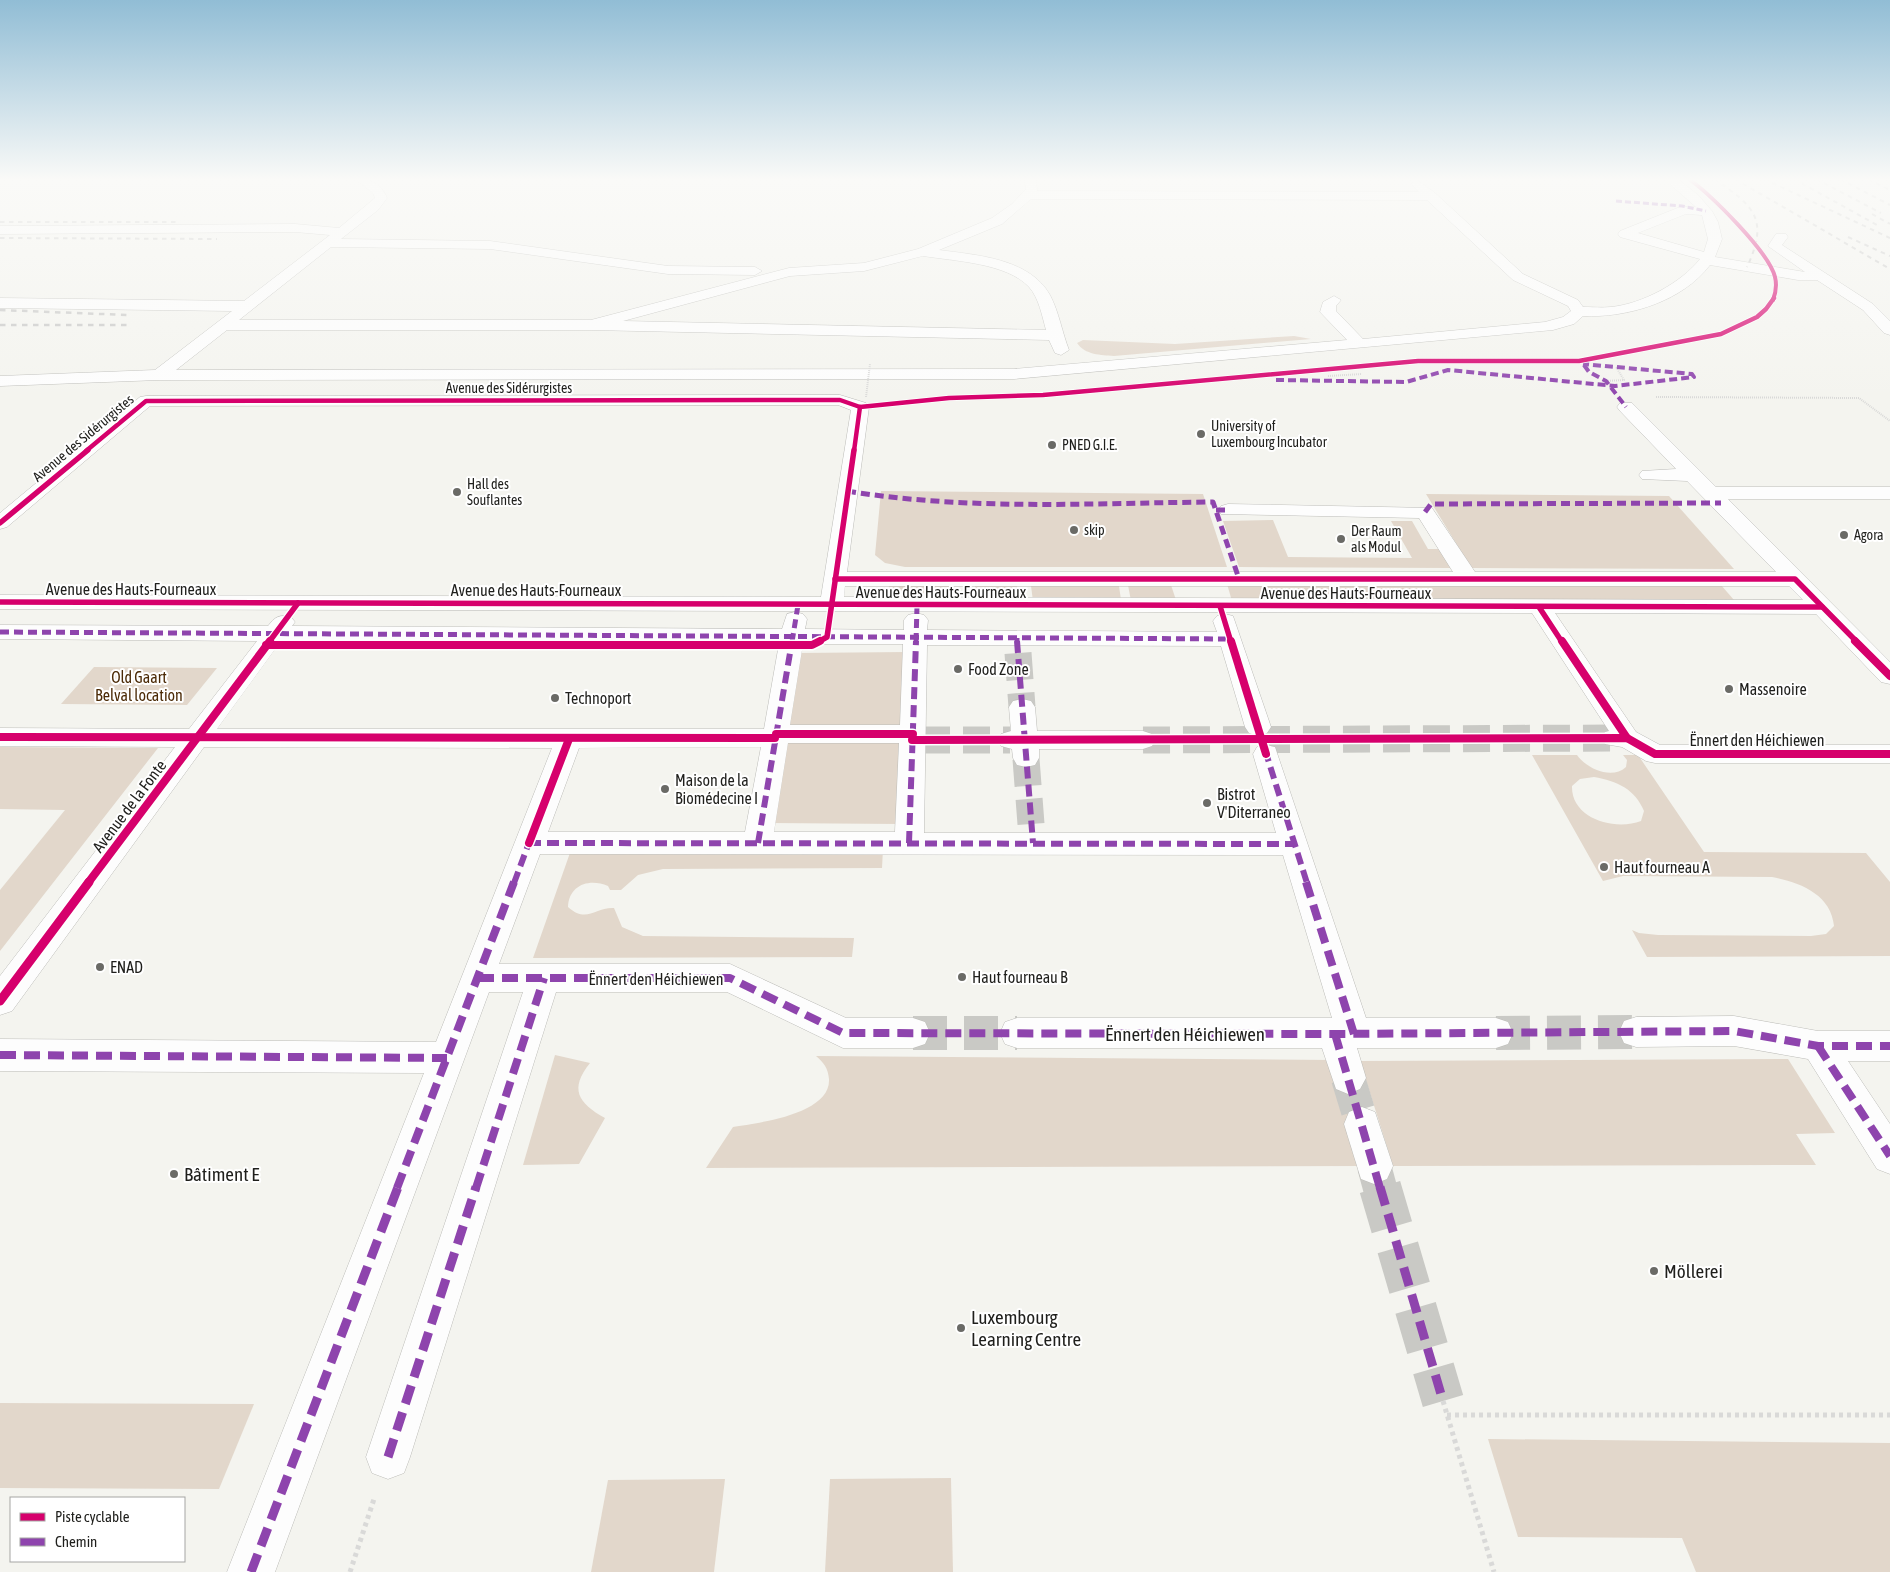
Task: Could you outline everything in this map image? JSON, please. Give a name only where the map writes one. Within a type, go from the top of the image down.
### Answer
[{"type":"street","points":[[159,375],[316,252]]},
{"type":"street","points":[[542,252],[668,270],[789,272],[864,267],[922,252]]},
{"type":"street","points":[[925,252],[1003,266],[1027,278],[1042,294],[1054,335],[1070,369]]},
{"type":"street","points":[[992,252],[1003,266]]},
{"type":"street","points":[[0,381],[159,375],[950,375],[1070,369],[1521,330],[1568,322],[1576,318],[1578,311],[1574,303],[1518,277],[1490,252]]},
{"type":"street","points":[[1688,252],[1798,276],[1820,276]]},
{"type":"street","points":[[1578,311],[1616,312],[1668,293],[1700,269],[1710,252]]},
{"type":"street","points":[[1785,252],[1868,307],[1890,330]]},
{"type":"street","points":[[591,324],[789,272]]},
{"type":"street","points":[[1334,300],[1328,305],[1328,312],[1360,344]]},
{"type":"street","points":[[0,302],[113,306],[249,306]]},
{"type":"street","points":[[224,325],[591,324],[1054,335]]},
{"type":"street","name":"Avenue des Sidérurgistes","points":[[0,523],[146,401],[840,400],[860,407],[831,606]]},
{"type":"street","points":[[1626,407],[1890,676]]},
{"type":"street","points":[[1649,475],[1694,476]]},
{"type":"street","points":[[1711,493],[1890,493]]},
{"type":"street","points":[[1228,510],[1425,512],[1468,579]]},
{"type":"street","name":"Avenue des Hauts-Fourneaux","points":[[835,579],[1795,579]]},
{"type":"street","name":"Avenue des Hauts-Fourneaux","points":[[0,602],[831,606],[1822,607]]},
{"type":"street","name":"Avenue de la Fonte","points":[[0,1001],[298,603]]},
{"type":"street","points":[[758,843],[798,605]]},
{"type":"street","points":[[909,843],[916,738],[915,638],[917,606]]},
{"type":"street","points":[[1220,606],[1294,844],[1344,1034],[1348,1078]]},
{"type":"street","name":"Ënnert den Héichiewen","points":[[1539,607],[1620,738],[1655,754],[1890,754]]},
{"type":"street","points":[[0,632],[915,638],[1018,646],[1230,639]]},
{"type":"street","points":[[1022,707],[1020,746],[1143,740]]},
{"type":"street","points":[[0,737],[569,740],[776,736],[916,738]]},
{"type":"street","points":[[251,1572],[569,740]]},
{"type":"street","points":[[529,843],[909,843],[1032,834],[1294,844]]},
{"type":"street","name":"Ënnert den Héichiewen","points":[[478,978],[730,978],[843,1033],[913,1033]]},
{"type":"street","points":[[388,1457],[544,978]]},
{"type":"street","points":[[1636,1032],[1734,1031],[1818,1046],[1890,1046]]},
{"type":"street","name":"Ënnert den Héichiewen","points":[[1017,1033],[1496,1033]]},
{"type":"street","points":[[1818,1046],[1890,1156]]},
{"type":"street","points":[[0,1055],[447,1058]]},
{"type":"street","points":[[1362,1124],[1374,1166]]},
{"type":"path","points":[[866,397],[870,364]]},
{"type":"path","points":[[1606,381],[1624,380],[1616,368]]},
{"type":"path","points":[[1328,376],[1362,374]]},
{"type":"path","points":[[1647,397],[1859,398],[1890,421]]},
{"type":"path","points":[[1443,1401],[1494,1572]]},
{"type":"path","points":[[1447,1414],[1890,1415]]},
{"type":"path","points":[[350,1572],[388,1457]]},
{"type":"green space","points":[[1294,336],[1311,339],[1114,356],[1089,352],[1077,343],[1083,340],[1175,344]]},
{"type":"green space","points":[[881,491],[1203,494],[1227,567],[905,567],[885,563],[875,555]]},
{"type":"green space","points":[[1426,494],[1669,496],[1734,569],[1471,568]]},
{"type":"green space","points":[[1273,520],[1288,557],[1412,558],[1391,521],[1412,521],[1428,549],[1440,549],[1451,568],[1239,567],[1223,521]]},
{"type":"green space","points":[[1227,584],[1721,585],[1734,600],[1232,601]]},
{"type":"green space","points":[[951,585],[951,601],[888,602],[889,586]]},
{"type":"green space","points":[[975,585],[1017,585],[1018,600],[975,600]]},
{"type":"green space","points":[[1128,585],[1171,585],[1176,600],[1131,601]]},
{"type":"green space","points":[[1031,586],[1119,586],[1121,600],[1033,601]]},
{"type":"green space","points":[[907,652],[904,725],[786,725],[797,653]]},
{"type":"green space","name":"Old Gaart Belval location","points":[[94,667],[217,668],[187,705],[61,704]]},
{"type":"green space","points":[[783,742],[903,743],[899,824],[769,823]]},
{"type":"green space","points":[[0,747],[158,748],[0,951],[0,890],[65,810],[0,809]]},
{"type":"green space","points":[[1532,755],[1577,755],[1593,768],[1607,773],[1614,773],[1626,767],[1627,760],[1623,755],[1638,755],[1704,852],[1866,853],[1890,882],[1890,956],[1647,957],[1632,930],[1639,933],[1658,935],[1811,936],[1826,934],[1834,926],[1832,915],[1827,906],[1812,891],[1793,882],[1772,877],[1623,876],[1603,881]],"holes":[[[1594,777],[1618,784],[1636,797],[1644,811],[1641,821],[1631,824],[1607,823],[1596,820],[1579,807],[1574,797],[1572,786],[1580,779]]]},
{"type":"green space","points":[[883,849],[882,868],[663,869],[638,875],[621,890],[610,890],[608,886],[587,883],[576,889],[569,899],[568,907],[575,912],[586,915],[607,908],[614,908],[622,927],[643,936],[854,938],[852,957],[533,958],[571,850]]},
{"type":"green space","points":[[555,1055],[590,1063],[580,1080],[578,1088],[583,1101],[588,1107],[605,1118],[579,1164],[523,1165]]},
{"type":"green space","points":[[816,1056],[1333,1060],[1364,1166],[706,1168],[733,1127],[791,1115],[806,1109],[818,1101],[826,1091],[829,1079],[825,1066]]},
{"type":"green space","points":[[1788,1059],[1835,1133],[1796,1134],[1816,1165],[1393,1166],[1360,1061]]},
{"type":"green space","points":[[0,1403],[254,1404],[219,1489],[0,1488]]},
{"type":"green space","points":[[1488,1439],[1890,1443],[1890,1572],[1696,1572],[1682,1538],[1518,1537]]},
{"type":"green space","points":[[951,1478],[953,1572],[825,1572],[830,1479]]},
{"type":"green space","points":[[725,1479],[714,1572],[591,1572],[608,1480]]},
{"type":"tunnel","points":[[1018,653],[1022,707]]},
{"type":"tunnel","points":[[1143,740],[1614,738]]},
{"type":"tunnel","points":[[923,740],[1010,740]]},
{"type":"tunnel","points":[[1026,759],[1031,824]]},
{"type":"tunnel","points":[[1496,1033],[1636,1032]]},
{"type":"tunnel","points":[[913,1033],[1017,1033]]},
{"type":"tunnel","points":[[1348,1078],[1362,1124]]},
{"type":"tunnel","points":[[1374,1166],[1380,1188]]},
{"type":"tunnel","points":[[1380,1187],[1443,1401]]},
{"type":"railway","points":[[1747,267],[1753,252]]},
{"type":"railway","points":[[1861,252],[1890,269]]},
{"type":"railway","points":[[1882,252],[1890,256]]},
{"type":"railway","points":[[0,310],[127,315]]},
{"type":"railway","points":[[0,325],[131,325]]},
{"type":"marked path","points":[[1276,380],[1406,382],[1448,370],[1615,386],[1694,377],[1692,374],[1583,364]]},
{"type":"marked path","points":[[1584,365],[1589,372],[1606,381],[1626,407]]},
{"type":"marked path","points":[[847,491],[892,499],[984,505],[1030,506],[1213,502],[1239,579]]},
{"type":"marked path","points":[[1425,512],[1431,504],[1721,503]]},
{"type":"marked path","points":[[1216,510],[1228,510]]},
{"type":"marked path","points":[[758,843],[798,605]]},
{"type":"marked path","points":[[909,843],[917,606]]},
{"type":"marked path","points":[[0,632],[1231,639]]},
{"type":"marked path","points":[[1017,638],[1033,843]]},
{"type":"marked path","points":[[1265,750],[1354,1034]]},
{"type":"marked path","points":[[251,1572],[530,840]]},
{"type":"marked path","points":[[529,843],[1294,844]]},
{"type":"marked path","points":[[478,978],[730,978],[843,1033],[1335,1034],[1734,1031],[1818,1046],[1890,1046]]},
{"type":"marked path","points":[[388,1457],[544,978]]},
{"type":"marked path","points":[[1335,1034],[1443,1401]]},
{"type":"marked path","points":[[1818,1046],[1890,1156]]},
{"type":"marked path","points":[[0,1055],[447,1058]]},
{"type":"cycle path","points":[[860,407],[949,398],[1043,395],[1418,361],[1579,361],[1710,337],[1745,324],[1757,317],[1773,300],[1776,289],[1775,276],[1760,252]]},
{"type":"cycle path","points":[[0,523],[146,401],[840,400],[860,407]]},
{"type":"cycle path","points":[[266,645],[812,645],[827,637],[860,407]]},
{"type":"cycle path","points":[[835,579],[1795,579],[1890,676]]},
{"type":"cycle path","points":[[0,602],[1822,607]]},
{"type":"cycle path","points":[[0,1001],[298,603]]},
{"type":"cycle path","points":[[1220,606],[1266,754]]},
{"type":"cycle path","points":[[1539,607],[1627,738]]},
{"type":"cycle path","points":[[776,734],[913,734]]},
{"type":"cycle path","points":[[0,737],[775,738]]},
{"type":"cycle path","points":[[912,740],[1627,738],[1655,754],[1890,754]]},
{"type":"cycle path","points":[[529,843],[569,739]]},
{"type":"place","name":"University of Luxembourg Incubator","points":[[1201,434]]},
{"type":"place","name":"PNED G.I.E.","points":[[1052,445]]},
{"type":"place","name":"Hall des Souflantes","points":[[457,492]]},
{"type":"place","name":"skip","points":[[1074,530]]},
{"type":"place","name":"Agora","points":[[1844,535]]},
{"type":"place","name":"Der Raum als Modul","points":[[1341,539]]},
{"type":"place","name":"Food Zone","points":[[958,669]]},
{"type":"place","name":"Massenoire","points":[[1729,689]]},
{"type":"place","name":"Technoport","points":[[555,698]]},
{"type":"place","name":"Maison de la Biomédecine I","points":[[665,789]]},
{"type":"place","name":"Bistrot V'Diterraneo","points":[[1207,803]]},
{"type":"place","name":"Haut fourneau A","points":[[1604,867]]},
{"type":"place","name":"ENAD","points":[[100,967]]},
{"type":"place","name":"Haut fourneau B","points":[[962,977]]},
{"type":"place","name":"Bâtiment E","points":[[174,1174]]},
{"type":"place","name":"Möllerei","points":[[1654,1271]]},
{"type":"place","name":"Luxembourg Learning Centre","points":[[961,1328]]}]
